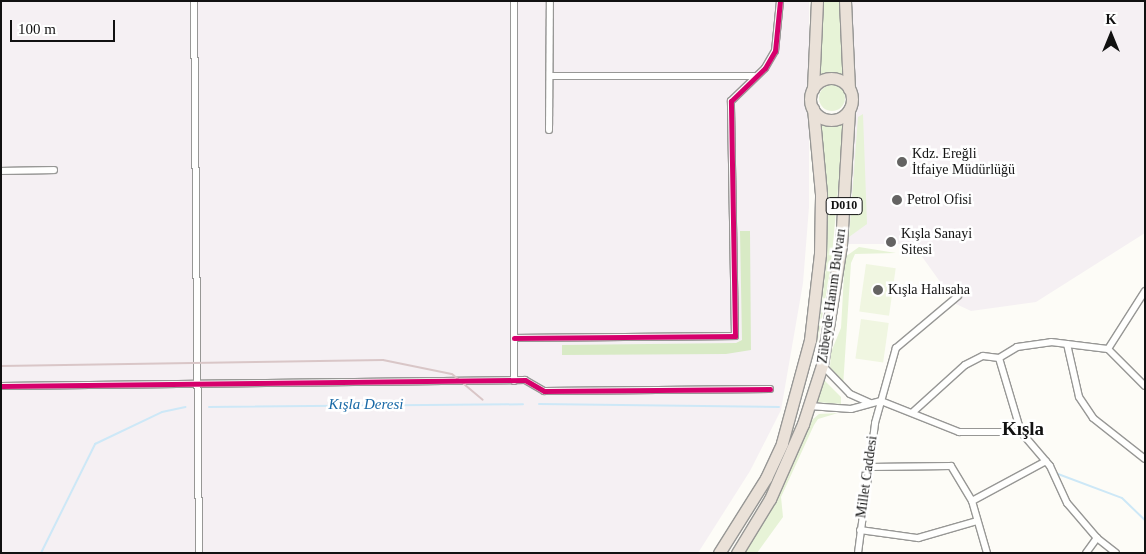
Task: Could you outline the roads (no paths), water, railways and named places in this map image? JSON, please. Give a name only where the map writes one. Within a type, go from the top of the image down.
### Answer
[{"type":"highway","name":"Zübeyde Hanım Bulvarı","points":[[719,553],[766,478],[782,443],[810,340],[821,220],[813,108],[817,1]]},
{"type":"highway","name":"Zübeyde Hanım Bulvarı","points":[[737,553],[770,499],[809,406],[822,365],[840,246],[849,88],[844,1]]},
{"type":"highway","points":[[813,89],[828,78],[840,80],[849,88]]},
{"type":"highway","points":[[813,108],[830,119],[848,110]]},
{"type":"street","points":[[194,1],[199,553]]},
{"type":"street","points":[[514,1],[514,381]]},
{"type":"street","points":[[549,130],[550,1]]},
{"type":"street","points":[[514,338],[735,336],[731,101],[774,51],[780,1]]},
{"type":"street","points":[[550,76],[754,76]]},
{"type":"street","points":[[1,171],[54,170]]},
{"type":"street","points":[[1108,349],[1145,291]]},
{"type":"street","name":"Millet Caddesi","points":[[858,553],[869,467],[881,401],[896,348],[958,296]]},
{"type":"street","points":[[1067,344],[1079,397],[1093,418],[1145,460]]},
{"type":"street","points":[[913,412],[965,365],[983,356],[999,358],[1017,347],[1067,344],[1108,349],[1145,386]]},
{"type":"street","points":[[999,358],[1021,432],[1046,461],[1067,503],[1097,538],[1116,553]]},
{"type":"street","points":[[822,365],[850,394],[870,403]]},
{"type":"street","points":[[1,386],[525,380],[544,392],[770,390]]},
{"type":"street","points":[[809,406],[851,409],[881,401],[913,412],[959,432],[1021,432]]},
{"type":"street","points":[[972,501],[1046,461]]},
{"type":"street","points":[[869,467],[951,466],[972,501],[987,553]]},
{"type":"street","points":[[860,530],[918,538],[977,521]]},
{"type":"street","points":[[1086,553],[1097,538]]},
{"type":"waterway","name":"Kışla Deresi","points":[[209,407],[523,404]]},
{"type":"waterway","name":"Kışla Deresi","points":[[539,404],[779,407]]},
{"type":"waterway","name":"Kışla Deresi","points":[[41,553],[95,444],[162,412],[185,407]]},
{"type":"waterway","name":"Kışla Deresi","points":[[1058,474],[1122,498],[1145,520]]},
{"type":"railway","points":[[1,366],[383,360],[452,374],[483,400]]},
{"type":"place","name":"Kdz. Ereğli İtfaiye Müdürlüğü","points":[[902,162]]},
{"type":"place","name":"Petrol Ofisi","points":[[897,200]]},
{"type":"place","name":"Kışla Sanayi Sitesi","points":[[891,242]]},
{"type":"place","name":"Kışla Halısaha","points":[[878,290]]},
{"type":"district","name":"Kışla","points":[[1023,429]]}]
